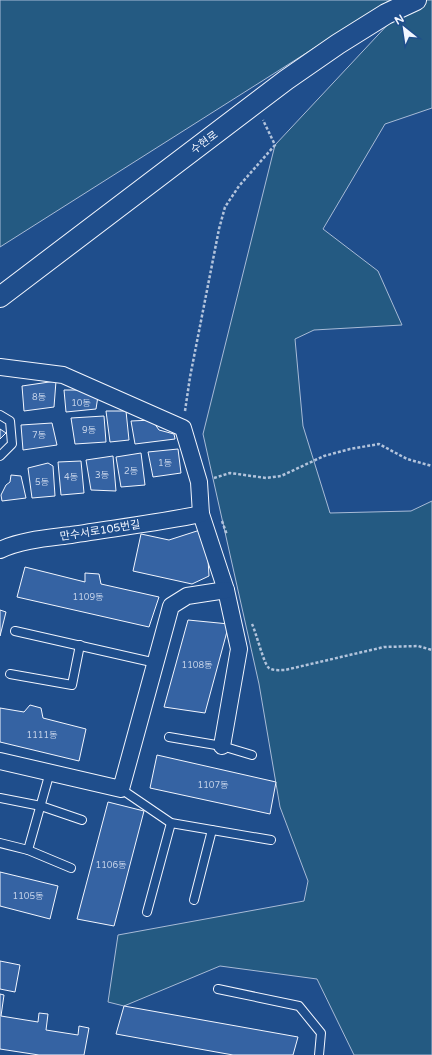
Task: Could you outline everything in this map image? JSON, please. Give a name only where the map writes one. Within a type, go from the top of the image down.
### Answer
[{"type":"street","name":"수현로","points":[[0,297],[254,104],[338,44],[386,14],[416,0]]},
{"type":"street","points":[[0,367],[63,375],[183,428],[199,482],[200,514],[226,590],[240,649],[222,746]]},
{"type":"street","name":"만수서로105번길","points":[[0,550],[6,547],[38,540],[177,519],[200,514]]},
{"type":"street","points":[[0,761],[121,789],[171,606],[187,596],[226,590]]},
{"type":"lane","points":[[0,415],[10,421],[12,444],[0,456]]},
{"type":"lane","points":[[15,631],[156,663]]},
{"type":"lane","points":[[10,674],[72,685],[80,646]]},
{"type":"lane","points":[[170,737],[222,746],[252,755]]},
{"type":"lane","points":[[28,850],[50,772]]},
{"type":"lane","points":[[121,789],[171,823],[271,840]]},
{"type":"lane","points":[[0,798],[41,806],[82,820]]},
{"type":"lane","points":[[147,912],[171,823]]},
{"type":"lane","points":[[194,900],[212,830]]},
{"type":"lane","points":[[0,843],[28,850],[71,868]]},
{"type":"lane","points":[[218,989],[299,1006],[321,1033],[319,1055]]},
{"type":"path","points":[[186,402],[219,229],[225,207],[239,186],[275,145],[254,104]]},
{"type":"path","points":[[199,482],[230,473],[266,478],[281,476],[324,456],[350,449],[379,444],[407,459],[432,466]]},
{"type":"path","points":[[221,518],[225,524],[228,538]]},
{"type":"path","points":[[251,621],[256,632],[264,660],[271,669],[285,670],[384,647],[418,646],[432,650]]},
{"type":"shaded area","points":[[0,0],[390,0],[0,247]]},
{"type":"shaded area","points":[[421,0],[432,0],[432,108],[385,124],[323,229],[378,271],[402,325],[314,330],[295,339],[303,426],[330,513],[411,511],[432,501],[432,1055],[354,1055],[317,979],[220,966],[124,1006],[108,1002],[118,935],[304,901],[308,881],[280,807],[259,684],[203,434],[275,145],[407,4]]},
{"type":"building","points":[[56,381],[54,407],[24,411],[22,386]]},
{"type":"building","points":[[64,390],[82,390],[98,396],[96,409],[66,412]]},
{"type":"building","points":[[106,411],[126,411],[129,440],[110,442]]},
{"type":"building","points":[[104,416],[106,442],[75,444],[71,418]]},
{"type":"building","points":[[152,420],[159,430],[174,434],[175,439],[135,444],[131,421]]},
{"type":"building","points":[[52,423],[57,445],[23,450],[21,425]]},
{"type":"building","points":[[0,429],[6,433],[0,439]]},
{"type":"building","points":[[178,449],[181,473],[153,477],[148,452]]},
{"type":"building","points":[[141,453],[145,485],[121,487],[116,457]]},
{"type":"building","points":[[113,456],[116,491],[91,490],[86,460]]},
{"type":"building","points":[[81,461],[84,493],[61,495],[58,462]]},
{"type":"building","points":[[48,463],[53,466],[55,496],[32,498],[28,468]]},
{"type":"building","points":[[11,475],[21,476],[26,498],[2,501],[1,495],[6,485],[10,482]]},
{"type":"building","points":[[200,530],[208,559],[209,576],[192,584],[133,571],[141,534],[169,540]]},
{"type":"building","points":[[25,567],[85,582],[85,573],[99,574],[101,584],[159,597],[149,627],[17,597]]},
{"type":"building","points":[[0,610],[6,612],[0,636]]},
{"type":"building","points":[[188,620],[229,624],[205,713],[164,707]]},
{"type":"building","points":[[30,705],[41,708],[43,718],[86,729],[79,761],[0,742],[0,708],[24,712]]},
{"type":"building","points":[[157,755],[276,782],[270,814],[150,788]]},
{"type":"building","points":[[108,802],[144,811],[114,926],[77,919]]},
{"type":"building","points":[[0,872],[58,886],[50,919],[0,906]]},
{"type":"building","points":[[0,961],[20,965],[15,992],[0,989]]},
{"type":"building","points":[[0,994],[4,995],[1,1016],[38,1022],[39,1013],[48,1014],[46,1030],[78,1035],[79,1026],[89,1028],[84,1055],[39,1055],[0,1049]]},
{"type":"building","points":[[124,1006],[298,1037],[293,1055],[233,1055],[116,1034]]}]
